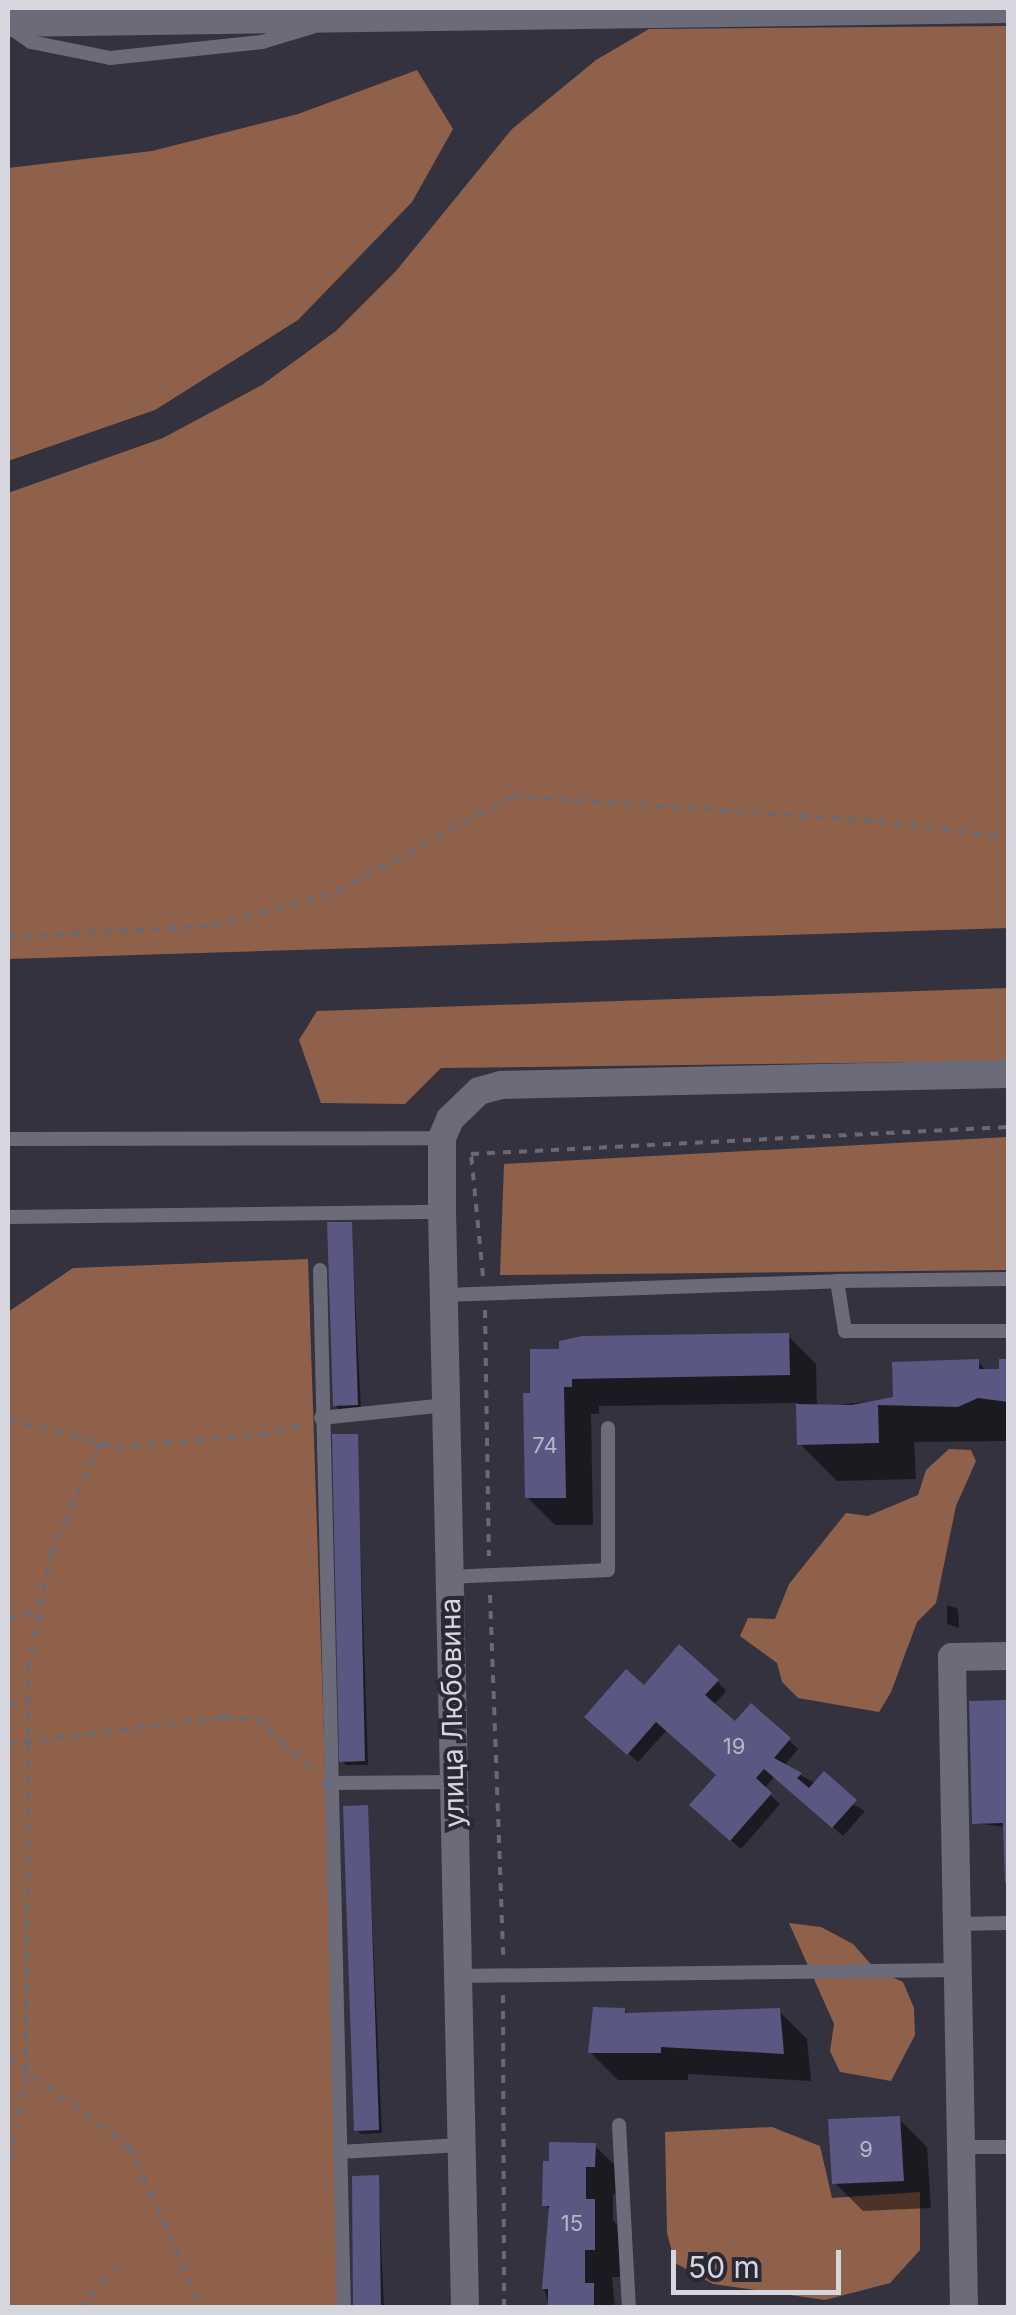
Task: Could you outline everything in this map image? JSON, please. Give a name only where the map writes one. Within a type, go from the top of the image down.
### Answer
[{"type":"street","points":[[8,25],[752,10],[1008,10]]},
{"type":"street","points":[[446,1128],[479,1091],[501,1086],[1008,1074]]},
{"type":"street","name":"улица Любовина","points":[[446,1128],[442,1212],[465,2308]]},
{"type":"street","points":[[964,2308],[952,1657],[1008,1656]]},
{"type":"lane","points":[[8,1139],[446,1128]]},
{"type":"lane","points":[[8,1217],[442,1212]]},
{"type":"lane","points":[[320,1270],[344,2308]]},
{"type":"lane","points":[[444,1295],[1008,1279]]},
{"type":"lane","points":[[838,1281],[845,1331],[1008,1331]]},
{"type":"lane","points":[[321,1418],[446,1404]]},
{"type":"lane","points":[[450,1577],[608,1570],[608,1428]]},
{"type":"lane","points":[[329,1784],[454,1782]]},
{"type":"lane","points":[[957,1924],[1008,1923]]},
{"type":"lane","points":[[458,1976],[958,1970]]},
{"type":"lane","points":[[619,2125],[629,2308]]},
{"type":"lane","points":[[338,2152],[462,2145]]},
{"type":"lane","points":[[961,2148],[1008,2147]]},
{"type":"path","points":[[8,938],[212,926],[338,892],[512,796],[878,821],[1008,838]]},
{"type":"path","points":[[504,2308],[504,1974],[489,1574],[485,1293],[472,1154],[1008,1127]]},
{"type":"path","points":[[8,1420],[100,1442],[180,1445],[261,1435],[321,1418]]},
{"type":"path","points":[[8,2176],[26,2071],[28,1701],[39,1610],[51,1553],[100,1442]]},
{"type":"path","points":[[8,1618],[39,1610]]},
{"type":"path","points":[[8,1704],[28,1701]]},
{"type":"path","points":[[8,1744],[223,1717],[258,1719],[290,1755],[329,1784]]},
{"type":"path","points":[[8,2057],[130,2147],[202,2308]]},
{"type":"path","points":[[79,2308],[120,2265]]},
{"type":"shaded area","points":[[1008,26],[1008,928],[8,959],[8,493],[163,438],[262,385],[336,331],[396,271],[512,129],[596,60],[649,29]]},
{"type":"shaded area","points":[[417,70],[453,129],[412,202],[298,320],[155,410],[8,461],[8,168],[152,151],[298,114]]},
{"type":"shaded area","points":[[1008,988],[1008,1061],[441,1068],[405,1104],[321,1103],[299,1040],[317,1011]]},
{"type":"shaded area","points":[[1008,1137],[1008,1270],[500,1275],[504,1164]]},
{"type":"shaded area","points":[[308,1259],[343,2307],[8,2308],[8,1312],[73,1268]]},
{"type":"shaded area","points":[[949,1449],[971,1450],[976,1461],[956,1506],[936,1603],[917,1622],[891,1692],[879,1712],[798,1698],[782,1682],[777,1663],[740,1636],[748,1618],[775,1619],[789,1584],[846,1513],[868,1516],[918,1495],[926,1470]]},
{"type":"shaded area","points":[[789,1923],[821,1927],[853,1944],[876,1970],[903,1982],[914,2008],[915,2035],[891,2081],[840,2072],[830,2051],[834,2024]]},
{"type":"shaded area","points":[[772,2127],[820,2146],[832,2198],[920,2192],[920,2250],[890,2283],[825,2300],[713,2284],[675,2263],[667,2233],[665,2132]]},
{"type":"building","points":[[327,1222],[352,1222],[358,1405],[333,1406]]},
{"type":"building","points":[[789,1333],[790,1375],[572,1379],[572,1387],[564,1387],[566,1498],[525,1498],[523,1393],[530,1393],[530,1349],[559,1349],[559,1341],[582,1336]]},
{"type":"building","points":[[979,1359],[979,1369],[999,1369],[999,1359],[1008,1359],[1008,1402],[978,1398],[958,1407],[878,1405],[879,1443],[797,1445],[796,1404],[852,1405],[893,1397],[892,1362]]},
{"type":"building","points":[[332,1434],[358,1434],[365,1761],[339,1762]]},
{"type":"building","points":[[679,1644],[719,1680],[705,1695],[735,1721],[751,1703],[791,1738],[774,1758],[802,1773],[797,1778],[809,1788],[824,1771],[857,1800],[832,1828],[764,1769],[756,1778],[772,1793],[730,1841],[689,1805],[716,1775],[656,1722],[627,1755],[584,1717],[626,1669],[644,1685]]},
{"type":"building","points":[[1008,1700],[1005,1883],[1003,1823],[972,1824],[969,1701]]},
{"type":"building","points":[[368,1805],[379,2130],[354,2131],[343,1806]]},
{"type":"building","points":[[593,2007],[625,2008],[625,2013],[780,2008],[784,2054],[661,2047],[661,2053],[588,2053]]},
{"type":"building","points":[[900,2116],[904,2181],[832,2184],[828,2119]]},
{"type":"building","points":[[549,2142],[596,2143],[595,2167],[586,2167],[586,2199],[595,2199],[595,2250],[585,2250],[585,2283],[594,2283],[594,2308],[548,2308],[548,2289],[542,2289],[549,2206],[542,2206],[543,2161],[549,2161]]},
{"type":"building","points":[[379,2175],[381,2308],[353,2308],[352,2176]]}]
